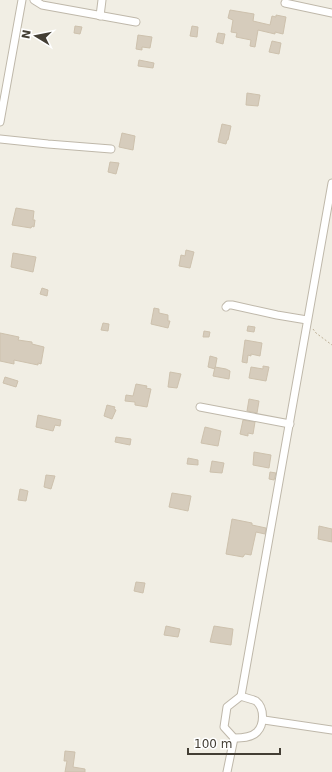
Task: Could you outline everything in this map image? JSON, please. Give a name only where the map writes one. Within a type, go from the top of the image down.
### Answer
[{"type":"street","points":[[0,122],[22,0]]},
{"type":"street","points":[[34,0],[42,5],[136,22]]},
{"type":"street","points":[[100,16],[102,0]]},
{"type":"street","points":[[285,3],[332,12]]},
{"type":"street","points":[[0,139],[111,149]]},
{"type":"street","points":[[241,696],[256,701],[261,708],[264,720],[257,732],[245,738],[234,738],[224,727],[226,707],[241,696],[332,183]]},
{"type":"street","points":[[226,307],[232,305],[307,320]]},
{"type":"street","points":[[200,408],[290,424]]},
{"type":"street","points":[[264,720],[332,730]]},
{"type":"street","points":[[227,772],[234,738]]},
{"type":"path","points":[[307,320],[316,333],[332,345]]},
{"type":"building","points":[[230,10],[254,14],[253,21],[270,25],[272,16],[276,17],[276,15],[286,17],[283,34],[275,32],[275,34],[258,30],[255,47],[250,46],[251,40],[236,37],[237,33],[231,32],[233,20],[228,18]]},
{"type":"building","points":[[75,26],[82,27],[80,34],[74,33]]},
{"type":"building","points":[[192,26],[198,27],[197,37],[190,36]]},
{"type":"building","points":[[218,33],[225,34],[223,44],[216,42]]},
{"type":"building","points":[[138,35],[152,37],[150,48],[142,47],[142,50],[136,49]]},
{"type":"building","points":[[272,41],[281,43],[279,54],[269,52]]},
{"type":"building","points":[[139,60],[154,63],[153,68],[138,66]]},
{"type":"building","points":[[247,93],[260,95],[258,106],[246,105]]},
{"type":"building","points":[[222,124],[231,126],[226,144],[218,142]]},
{"type":"building","points":[[122,133],[135,136],[133,150],[119,147]]},
{"type":"building","points":[[110,162],[119,163],[116,174],[108,172]]},
{"type":"building","points":[[16,208],[34,211],[34,227],[32,226],[31,228],[12,225]]},
{"type":"building","points":[[186,250],[194,252],[190,268],[179,266],[181,255],[185,256]]},
{"type":"building","points":[[13,253],[36,257],[33,272],[11,267]]},
{"type":"building","points":[[42,288],[48,290],[47,296],[40,294]]},
{"type":"building","points":[[154,308],[159,309],[159,313],[168,315],[168,321],[170,321],[168,328],[151,324]]},
{"type":"building","points":[[103,323],[109,324],[108,331],[101,330]]},
{"type":"building","points":[[248,326],[255,327],[254,332],[247,331]]},
{"type":"building","points":[[204,331],[210,332],[209,337],[203,337]]},
{"type":"building","points":[[0,333],[19,337],[18,340],[32,342],[32,344],[44,347],[41,364],[38,363],[38,365],[14,360],[14,364],[0,361]]},
{"type":"building","points":[[245,340],[262,343],[260,356],[251,354],[251,356],[248,355],[247,363],[242,362]]},
{"type":"building","points":[[210,356],[217,358],[215,369],[208,367]]},
{"type":"building","points":[[263,366],[269,367],[266,381],[249,378],[251,367],[263,369]]},
{"type":"building","points":[[215,367],[230,371],[229,379],[213,376]]},
{"type":"building","points":[[170,372],[181,374],[177,388],[168,387]]},
{"type":"building","points":[[5,377],[18,381],[16,387],[3,383]]},
{"type":"building","points":[[136,384],[147,386],[146,388],[151,389],[147,407],[135,405],[135,402],[125,401],[126,395],[133,396]]},
{"type":"building","points":[[249,399],[259,401],[257,413],[247,411]]},
{"type":"building","points":[[107,405],[115,407],[114,409],[116,410],[112,419],[104,416]]},
{"type":"building","points":[[38,415],[61,420],[60,426],[55,425],[53,431],[36,427]]},
{"type":"building","points":[[243,420],[255,422],[253,434],[248,433],[248,436],[240,434]]},
{"type":"building","points":[[205,427],[221,431],[218,446],[201,443]]},
{"type":"building","points":[[116,437],[131,439],[130,445],[115,442]]},
{"type":"building","points":[[254,452],[271,455],[269,468],[253,465]]},
{"type":"building","points":[[188,458],[198,460],[198,465],[187,464]]},
{"type":"building","points":[[212,461],[224,463],[222,473],[210,472]]},
{"type":"building","points":[[270,472],[276,473],[274,480],[269,479]]},
{"type":"building","points":[[46,475],[55,476],[51,489],[44,487]]},
{"type":"building","points":[[20,489],[28,491],[26,501],[18,500]]},
{"type":"building","points":[[172,493],[191,496],[188,511],[169,507]]},
{"type":"building","points":[[232,519],[252,523],[252,525],[266,528],[265,534],[256,532],[251,555],[245,554],[243,557],[226,554]]},
{"type":"building","points":[[319,526],[332,529],[332,542],[318,539]]},
{"type":"building","points":[[136,582],[145,583],[143,593],[134,591]]},
{"type":"building","points":[[166,626],[180,629],[178,637],[164,635]]},
{"type":"building","points":[[214,626],[233,629],[231,645],[210,642]]},
{"type":"building","points":[[65,751],[75,752],[73,767],[85,769],[85,772],[65,772],[67,761],[64,761]]}]
